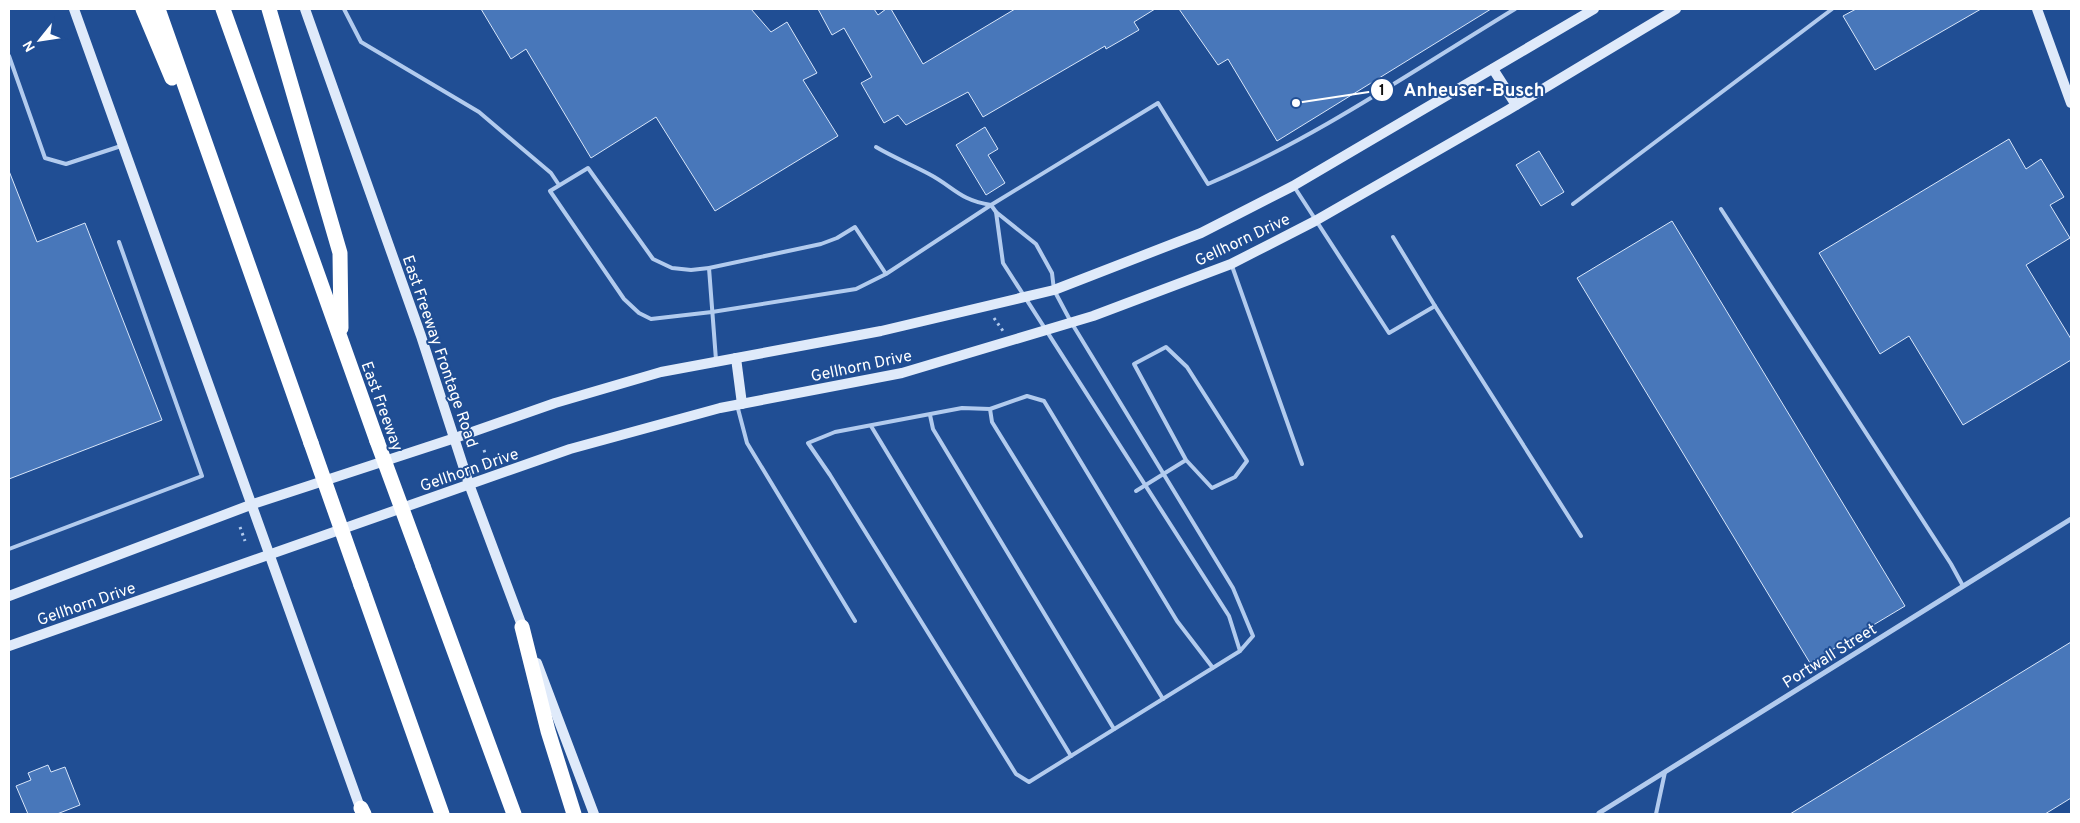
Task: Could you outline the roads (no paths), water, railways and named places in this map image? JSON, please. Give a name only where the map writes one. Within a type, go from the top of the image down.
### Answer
[{"type":"highway","points":[[143,9],[235,227]]},
{"type":"highway","points":[[158,9],[442,814]]},
{"type":"highway","name":"East Freeway","points":[[223,9],[369,421],[514,814]]},
{"type":"highway","points":[[269,9],[340,253],[340,339]]},
{"type":"highway","points":[[522,627],[548,731],[574,814]]},
{"type":"main road","points":[[74,9],[362,812]]},
{"type":"main road","name":"East Freeway Frontage Road","points":[[305,9],[421,336],[469,484],[522,627],[562,725],[594,814]]},
{"type":"main road","name":"Gellhorn Drive","points":[[9,596],[253,504],[555,403],[661,372],[881,331],[1054,290],[1201,233],[1294,186],[1594,9]]},
{"type":"main road","name":"Gellhorn Drive","points":[[9,646],[570,449],[740,404],[902,373],[1093,316],[1231,264],[1316,221],[1516,105],[1676,9]]},
{"type":"main road","points":[[2037,9],[2071,103]]},
{"type":"main road","points":[[1493,70],[1516,105]]},
{"type":"main road","points":[[736,358],[740,404]]},
{"type":"street","name":"Portwall Street","points":[[1599,813],[2071,519]]},
{"type":"lane","points":[[344,9],[361,42],[479,112],[551,173],[559,186]]},
{"type":"lane","points":[[886,274],[855,227],[837,238],[821,244],[709,268],[692,270],[672,268],[653,259],[588,168],[550,192],[624,299],[639,313],[651,319],[712,312],[856,289],[886,274],[991,205],[1158,103],[1208,184],[1254,164],[1317,130],[1515,9]]},
{"type":"lane","points":[[1573,204],[1832,9]]},
{"type":"lane","points":[[9,56],[45,158],[66,164],[124,146]]},
{"type":"lane","points":[[876,147],[931,175],[959,196],[978,203],[991,205],[996,212],[1036,244],[1052,273],[1054,290],[1071,322],[1236,596],[1253,636],[1240,651],[1029,782],[1016,774],[830,475],[808,443],[835,432],[930,416],[962,408],[990,409],[1026,396],[1044,400],[1177,621],[1212,668]]},
{"type":"lane","points":[[1294,186],[1389,333],[1435,306]]},
{"type":"lane","points":[[1721,209],[1951,564],[1963,586]]},
{"type":"lane","points":[[996,212],[1003,263],[1229,616],[1240,651]]},
{"type":"lane","points":[[1393,237],[1581,536]]},
{"type":"lane","points":[[9,548],[202,476],[119,242]]},
{"type":"lane","points":[[1231,264],[1302,464]]},
{"type":"lane","points":[[709,268],[716,362]]},
{"type":"lane","points":[[1166,346],[1187,367],[1246,461],[1235,477],[1212,488],[1186,460],[1134,364],[1166,346]]},
{"type":"lane","points":[[740,404],[747,443],[855,621]]},
{"type":"lane","points":[[990,409],[992,422],[1163,698]]},
{"type":"lane","points":[[930,416],[934,429],[1114,729]]},
{"type":"lane","points":[[871,426],[1071,756]]},
{"type":"lane","points":[[1136,492],[1186,460]]},
{"type":"lane","points":[[1656,814],[1665,772]]},
{"type":"place","name":"Anheuser-Busch","points":[[1296,103]]}]
